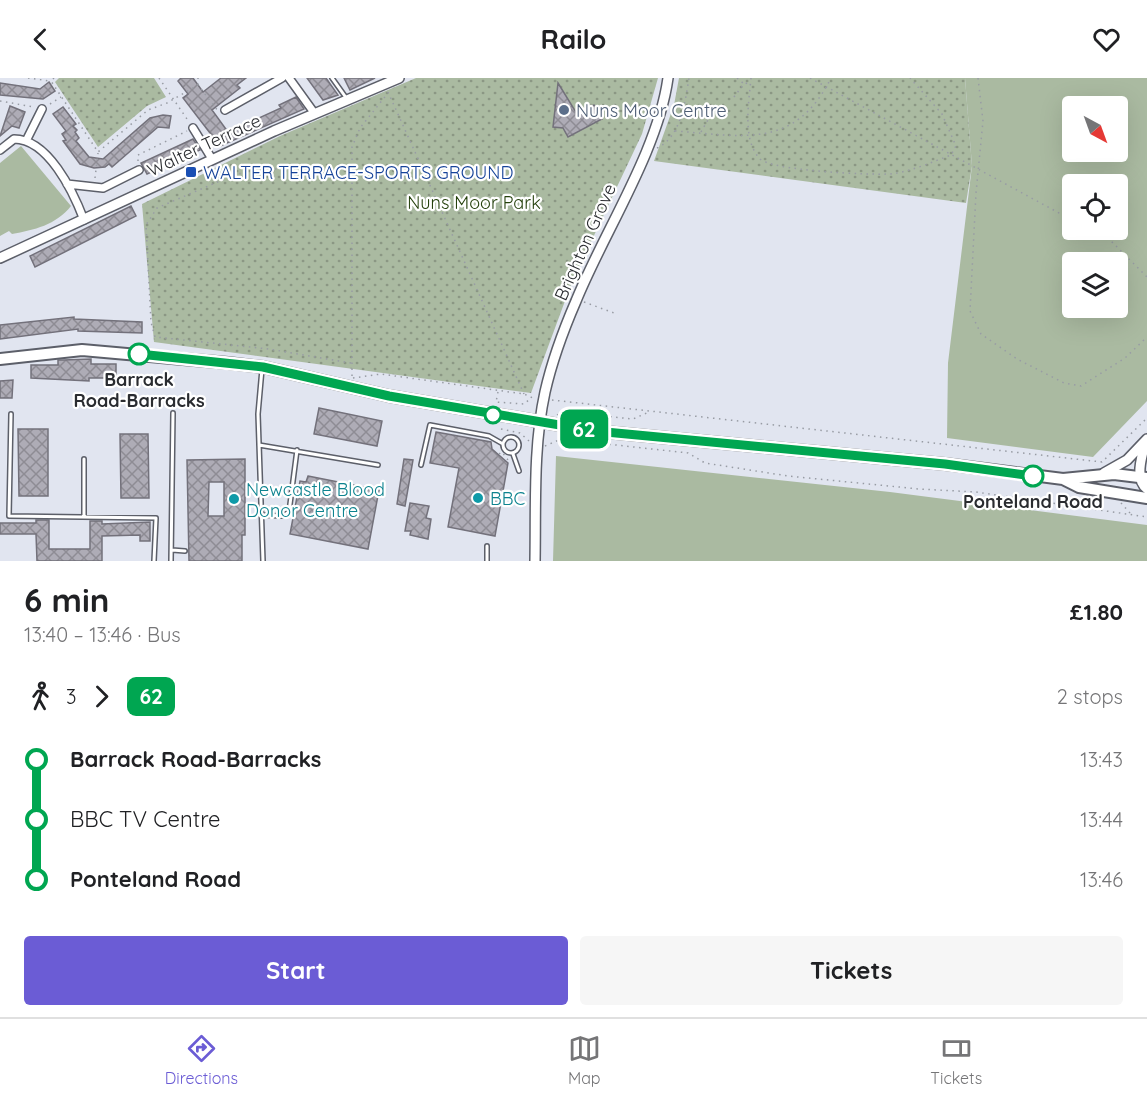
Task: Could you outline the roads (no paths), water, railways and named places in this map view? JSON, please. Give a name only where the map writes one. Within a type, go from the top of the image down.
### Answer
[{"type":"main road","points":[[0,358],[82,350],[263,367],[353,383],[540,423],[595,431],[933,463],[1063,479],[1100,475],[1145,483]]},
{"type":"main road","points":[[1063,479],[1079,487],[1147,498]]},
{"type":"street","points":[[225,110],[282,78]]},
{"type":"street","points":[[289,78],[315,114]]},
{"type":"street","name":"Walter Terrace","points":[[0,258],[212,159],[399,78]]},
{"type":"street","name":"Brighton Grove","points":[[535,561],[540,423],[552,366],[576,300],[645,152],[660,113],[668,78]]},
{"type":"street","points":[[27,139],[42,109]]},
{"type":"street","points":[[193,128],[212,159]]},
{"type":"street","points":[[0,150],[14,139],[27,139],[40,147],[67,184],[79,222]]},
{"type":"street","points":[[67,184],[103,188],[139,170]]},
{"type":"street","points":[[1100,475],[1127,460],[1147,439]]},
{"type":"street","points":[[1131,495],[1145,483],[1147,439]]},
{"type":"lane","points":[[332,78],[348,100]]},
{"type":"lane","points":[[262,561],[258,401],[263,367]]},
{"type":"lane","points":[[171,561],[173,413]]},
{"type":"lane","points":[[11,414],[9,516],[156,518],[154,561]]},
{"type":"lane","points":[[421,465],[430,425],[489,436],[503,444],[504,449],[513,454],[519,471]]},
{"type":"lane","points":[[503,444],[510,437],[519,442],[517,452],[513,454]]},
{"type":"lane","points":[[259,445],[378,465]]},
{"type":"lane","points":[[262,515],[283,516],[289,512],[297,450]]},
{"type":"lane","points":[[84,459],[84,517]]},
{"type":"lane","points":[[487,546],[487,561]]},
{"type":"lane","points":[[171,550],[185,551]]},
{"type":"place","name":"Nuns Moor Centre","points":[[564,110]]},
{"type":"place","name":"WALTER TERRACE-SPORTS GROUND","points":[[191,172]]},
{"type":"place","name":"Barrack Road-Barracks","points":[[139,354]]},
{"type":"place","name":"Ponteland Road","points":[[1033,476]]},
{"type":"place","name":"BBC","points":[[478,498]]},
{"type":"place","name":"Newcastle Blood Donor Centre","points":[[234,499]]},
{"type":"park label","name":"Nuns Moor Park","points":[[474,202]]}]
